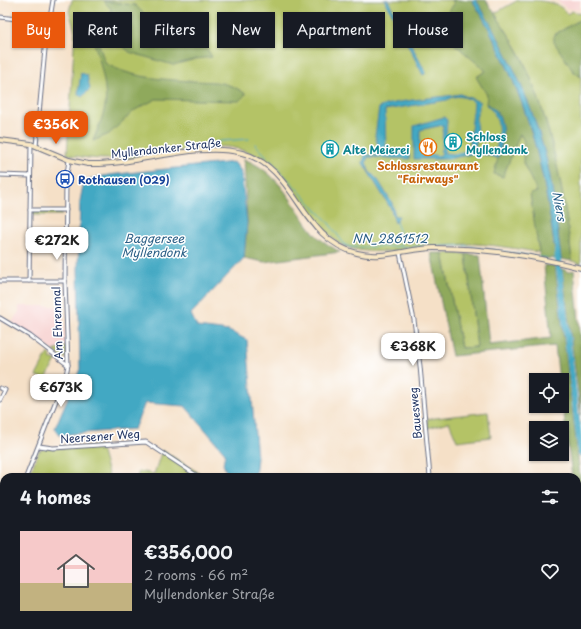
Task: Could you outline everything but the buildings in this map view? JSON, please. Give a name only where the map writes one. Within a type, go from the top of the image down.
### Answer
[{"type":"street","points":[[51,12],[53,0]]},
{"type":"street","points":[[0,18],[12,19]]},
{"type":"street","points":[[36,146],[46,48]]},
{"type":"street","name":"Myllendonker Straße","points":[[0,140],[31,144],[69,160],[95,164],[210,150],[226,150],[242,153],[259,160],[278,175],[311,223],[331,242],[345,250],[376,256],[429,249],[463,249],[494,252],[581,268]]},
{"type":"street","points":[[29,281],[31,144]]},
{"type":"street","name":"Am Ehrenmal","points":[[28,473],[66,375],[68,365],[65,281],[66,174],[69,160]]},
{"type":"street","points":[[0,175],[30,176]]},
{"type":"street","points":[[30,210],[66,210]]},
{"type":"street","name":"Bauesweg","points":[[400,253],[414,320],[420,366],[430,473]]},
{"type":"street","points":[[0,281],[65,281]]},
{"type":"street","points":[[0,318],[30,336],[68,365]]},
{"type":"street","points":[[0,388],[5,390],[0,400]]},
{"type":"street","name":"Neersener Weg","points":[[39,446],[53,448],[146,442],[193,473]]},
{"type":"shaded area","points":[[556,0],[581,0],[579,10],[566,8]]},
{"type":"shaded area","points":[[19,306],[58,306],[59,311],[63,311],[66,346],[54,351],[12,322],[19,312]]},
{"type":"green space","points":[[72,0],[461,0],[507,87],[534,173],[544,253],[501,246],[475,244],[385,251],[367,251],[351,248],[338,243],[327,233],[315,220],[279,172],[267,162],[253,154],[234,148],[212,147],[113,159],[98,159],[67,154],[74,48],[132,48],[132,12],[73,12],[73,24],[69,11]]},
{"type":"green space","points":[[452,0],[472,0],[488,27],[513,81],[523,106],[538,155],[548,204],[556,258],[540,259],[530,194],[537,192],[523,163],[524,141],[520,134],[503,177],[494,174],[501,145],[502,126],[499,117],[494,110],[486,104],[487,95],[476,77],[486,71],[459,48],[463,48],[463,12],[448,12],[454,4]]},
{"type":"green space","points":[[476,0],[486,0],[515,44],[533,83],[549,133],[561,184],[572,261],[561,259],[547,162],[534,120],[518,78],[508,57]]},
{"type":"green space","points":[[518,0],[553,3],[563,9],[567,14],[572,11],[581,14],[581,19],[554,35],[573,71],[581,77],[581,264],[572,261],[565,210],[555,159],[549,133],[533,84],[520,54],[495,13]]},
{"type":"green space","points":[[104,1],[135,5],[142,12],[140,12],[140,48],[206,48],[212,57],[196,59],[173,65],[129,52],[125,48],[132,48],[132,12],[111,12],[111,9]]},
{"type":"green space","points":[[581,19],[581,77],[573,71],[554,42],[554,35]]},
{"type":"green space","points":[[95,48],[100,48],[105,63],[135,75],[225,84],[239,89],[246,94],[239,101],[156,99],[135,110],[109,134],[93,141],[103,115],[106,97],[103,74]]},
{"type":"green space","points":[[244,159],[257,165],[268,173],[285,191],[315,234],[340,252],[264,262],[244,258],[247,222]]},
{"type":"green space","points":[[34,211],[61,212],[62,215],[32,215]]},
{"type":"green space","points":[[431,253],[443,253],[461,348],[477,347],[466,254],[480,255],[489,345],[551,338],[544,265],[555,266],[568,373],[558,373],[555,346],[452,356]]},
{"type":"green space","points":[[443,253],[466,254],[477,347],[461,348]]},
{"type":"green space","points":[[562,268],[568,272],[574,270],[581,342],[581,415]]},
{"type":"green space","points":[[66,346],[66,357],[63,358],[54,351]]},
{"type":"green space","points":[[48,353],[51,356],[50,358],[56,360],[46,379],[36,376]]},
{"type":"green space","points":[[569,382],[580,473],[571,473],[569,454],[569,421],[565,421],[564,413],[569,413]]},
{"type":"green space","points":[[488,412],[491,437],[457,441],[449,422],[428,428],[427,419]]},
{"type":"green space","points":[[100,446],[108,473],[30,473],[39,451],[43,449]]},
{"type":"green space","points":[[162,450],[199,473],[154,473]]},
{"type":"green space","points":[[139,471],[149,473],[138,473]]},
{"type":"water","points":[[385,0],[388,0],[394,12],[393,16]]},
{"type":"water","points":[[472,0],[476,0],[498,37],[518,78],[535,120],[547,162],[561,259],[556,258],[548,204],[538,155],[523,106],[495,42]]},
{"type":"water","points":[[409,48],[413,48],[426,73],[423,75]]},
{"type":"water","points":[[81,73],[87,75],[90,89],[82,97],[78,94]]},
{"type":"water","points":[[460,94],[480,102],[476,118],[477,136],[475,152],[496,155],[498,123],[494,113],[486,104],[493,108],[498,114],[501,120],[502,143],[498,158],[476,153],[448,159],[414,159],[414,126],[444,117],[447,120],[447,138],[444,153],[454,154],[467,151],[469,147],[474,103],[465,97],[457,96],[447,100],[385,110],[386,152],[409,154],[410,159],[368,157],[366,162],[369,171],[378,180],[392,203],[395,216],[399,216],[395,223],[391,209],[363,163],[365,155],[381,155],[375,136],[379,108],[404,101]],"holes":[[[443,125],[442,148],[440,150],[442,153],[439,156],[422,153],[420,151],[420,130]]]},
{"type":"water","name":"Baggersee Myllendonk","points":[[234,162],[241,171],[247,222],[244,258],[191,314],[197,327],[229,331],[247,340],[257,458],[255,473],[227,473],[223,464],[225,453],[185,406],[145,403],[134,429],[59,435],[55,428],[80,369],[78,270],[80,201],[84,180],[108,175]]},
{"type":"waterway","name":"NN_2861512","points":[[196,148],[221,141],[249,139]]},
{"type":"waterway","name":"NN_2861512","points":[[255,144],[328,222],[345,245],[350,247],[466,246],[547,258]]},
{"type":"waterway","points":[[396,222],[400,233],[400,245]]},
{"type":"waterway","name":"Niers","points":[[557,251],[581,454]]},
{"type":"waterway","name":"NN_2861512","points":[[552,259],[558,260]]},
{"type":"place","name":"Schloss Myllendonk","points":[[453,142]]},
{"type":"place","name":"Schlossrestaurant \"Fairways\"","points":[[428,147]]},
{"type":"place","name":"Alte Meierei","points":[[330,149]]},
{"type":"place","name":"Rothausen (029)","points":[[65,179]]}]
